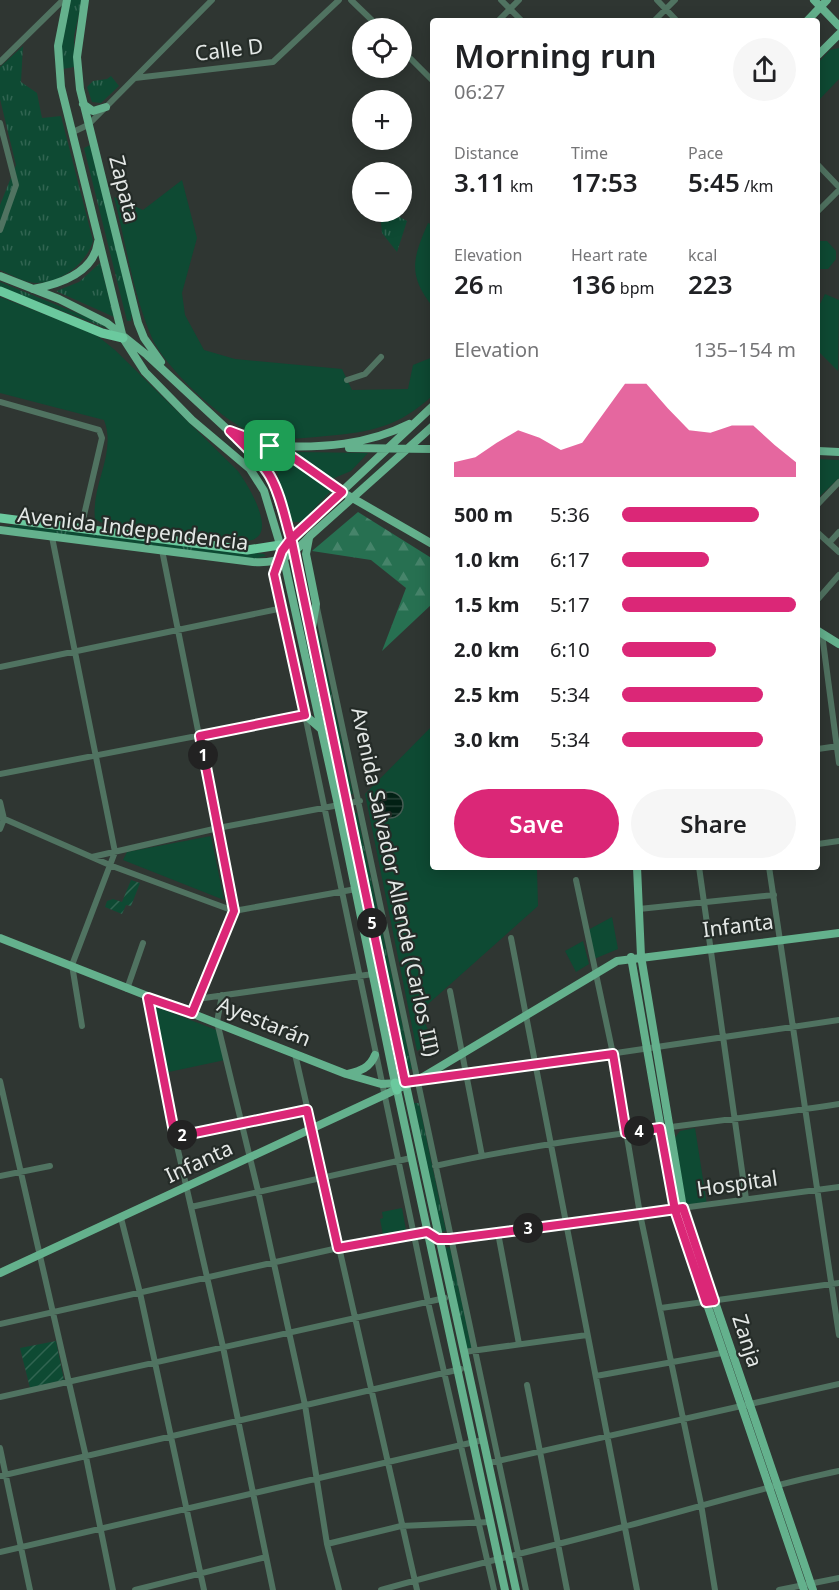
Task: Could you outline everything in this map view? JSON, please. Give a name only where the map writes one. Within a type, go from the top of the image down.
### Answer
[{"type":"highway","points":[[0,291],[102,333],[123,338]]},
{"type":"highway","name":"Avenida Independencia","points":[[0,518],[247,550],[285,549]]},
{"type":"highway","points":[[0,524],[15,520]]},
{"type":"main road","name":"Zapata","points":[[68,0],[60,33],[58,58],[61,87],[123,338],[136,361],[163,391],[241,461]]},
{"type":"main road","name":"Zapata","points":[[85,0],[77,57],[83,104],[138,322],[144,338],[172,377]]},
{"type":"main road","points":[[814,0],[839,26]]},
{"type":"main road","points":[[810,18],[827,0]]},
{"type":"main road","points":[[820,53],[839,34]]},
{"type":"main road","points":[[83,104],[93,111],[106,107]]},
{"type":"main road","points":[[33,289],[63,281],[82,270],[93,258],[98,236]]},
{"type":"main road","points":[[0,276],[88,312],[123,338]]},
{"type":"main road","name":"Zapata","points":[[123,338],[147,354],[230,431],[285,452],[354,499]]},
{"type":"main road","points":[[285,549],[430,409]]},
{"type":"main road","points":[[416,422],[415,430],[430,444]]},
{"type":"main road","points":[[310,447],[372,440],[416,422]]},
{"type":"main road","points":[[285,549],[310,535],[354,499],[430,429]]},
{"type":"main road","name":"Avenida Salvador Allende (Carlos III)","points":[[230,431],[258,459],[270,476],[287,526],[285,549]]},
{"type":"main road","points":[[270,446],[430,448]]},
{"type":"main road","points":[[820,451],[839,452]]},
{"type":"main road","name":"Avenida Salvador Allende (Carlos III)","points":[[241,461],[257,478],[264,491],[285,549],[321,729],[343,805],[356,889],[373,974],[438,1239],[516,1590]]},
{"type":"main road","points":[[354,499],[430,543]]},
{"type":"main road","points":[[287,526],[285,549],[274,574],[305,715],[321,729]]},
{"type":"main road","name":"Avenida Independencia","points":[[0,530],[258,562],[285,549],[295,553],[310,535]]},
{"type":"main road","points":[[310,535],[306,554],[316,604],[311,635]]},
{"type":"main road","name":"Avenida Salvador Allende (Carlos III)","points":[[285,549],[295,553],[343,805],[402,1087],[411,1158],[505,1590]]},
{"type":"main road","points":[[258,562],[274,574]]},
{"type":"main road","points":[[820,633],[839,644]]},
{"type":"main road","points":[[637,870],[641,956]]},
{"type":"main road","name":"Infanta","points":[[0,1273],[418,1080],[609,964],[631,957],[839,933]]},
{"type":"main road","name":"Ayestarán","points":[[0,938],[345,1074],[402,1087]]},
{"type":"main road","name":"Zanja","points":[[641,956],[656,1047],[664,1127]]},
{"type":"main road","name":"Zanja","points":[[631,957],[646,1048],[679,1209],[808,1587]]},
{"type":"main road","points":[[345,1074],[363,1070],[371,1063],[375,1055]]},
{"type":"main road","name":"Zanja","points":[[710,1302],[722,1353],[744,1405]]},
{"type":"street","points":[[0,62],[63,0]]},
{"type":"street","points":[[73,132],[88,125],[212,0]]},
{"type":"street","name":"Calle D","points":[[135,78],[273,62],[280,58],[339,0]]},
{"type":"street","points":[[351,0],[370,18]]},
{"type":"street","points":[[501,0],[519,18]]},
{"type":"street","points":[[501,18],[519,0]]},
{"type":"street","points":[[657,0],[674,18]]},
{"type":"street","points":[[657,18],[675,0]]},
{"type":"street","points":[[412,60],[430,78]]},
{"type":"street","points":[[149,64],[154,76]]},
{"type":"street","points":[[0,123],[16,186],[16,192],[0,230]]},
{"type":"street","points":[[820,167],[839,188],[820,209]]},
{"type":"street","points":[[347,380],[365,374],[381,357]]},
{"type":"street","points":[[0,402],[99,430],[102,438],[81,528]]},
{"type":"street","points":[[820,502],[839,483]]},
{"type":"street","points":[[829,543],[839,532]]},
{"type":"street","points":[[820,535],[839,552]]},
{"type":"street","points":[[52,537],[115,852],[112,866],[72,965],[82,1026]]},
{"type":"street","points":[[162,550],[234,911],[192,1013]]},
{"type":"street","points":[[820,596],[839,575]]},
{"type":"street","name":"Avenida Salvador Allende (Carlos III)","points":[[316,604],[360,801],[450,1239],[526,1590]]},
{"type":"street","points":[[0,667],[177,628],[283,609]]},
{"type":"street","points":[[820,633],[839,763]]},
{"type":"street","points":[[0,774],[305,715],[413,1234],[494,1590]]},
{"type":"street","points":[[820,749],[838,746]]},
{"type":"street","points":[[92,857],[218,828],[360,801]]},
{"type":"street","points":[[0,802],[2,818],[0,829]]},
{"type":"street","points":[[2,818],[112,866],[234,911],[356,889]]},
{"type":"street","points":[[820,844],[839,841]]},
{"type":"street","points":[[699,870],[746,1199]]},
{"type":"street","points":[[770,870],[839,1335]]},
{"type":"street","points":[[576,880],[613,1054],[640,1214],[684,1418],[715,1590]]},
{"type":"street","points":[[639,909],[774,895]]},
{"type":"street","points":[[511,938],[637,1590]]},
{"type":"street","points":[[127,989],[143,943]]},
{"type":"street","points":[[197,999],[373,974]]},
{"type":"street","points":[[450,991],[482,1155]]},
{"type":"street","points":[[222,995],[217,1022],[258,1191],[305,1405],[327,1544],[339,1590]]},
{"type":"street","points":[[148,998],[175,1137],[223,1347],[273,1590]]},
{"type":"street","points":[[418,1080],[468,1075],[839,1020]]},
{"type":"street","points":[[295,1054],[400,1526],[417,1590]]},
{"type":"street","points":[[0,1081],[86,1457],[113,1590]]},
{"type":"street","points":[[435,1166],[482,1155],[664,1127],[735,1120],[839,1104]]},
{"type":"street","points":[[175,1137],[307,1110]]},
{"type":"street","points":[[191,1207],[411,1158]]},
{"type":"street","points":[[0,1176],[50,1166]]},
{"type":"street","name":"Hospital","points":[[438,1239],[839,1187]]},
{"type":"street","points":[[121,1218],[140,1293],[204,1590]]},
{"type":"street","points":[[0,1324],[338,1248],[427,1232],[438,1239]]},
{"type":"street","points":[[498,1233],[519,1344]]},
{"type":"street","points":[[661,1308],[839,1283]]},
{"type":"street","points":[[0,1397],[451,1297]]},
{"type":"street","points":[[464,1352],[587,1335]]},
{"type":"street","points":[[596,1376],[722,1353]]},
{"type":"street","points":[[3,1476],[457,1372],[466,1365]]},
{"type":"street","points":[[489,1463],[839,1384]]},
{"type":"street","points":[[527,1385],[567,1590]]},
{"type":"street","points":[[0,1552],[186,1507],[483,1440]]},
{"type":"street","points":[[0,1448],[3,1476],[30,1590]]},
{"type":"street","points":[[381,1590],[498,1557],[625,1527],[773,1484],[839,1471]]},
{"type":"street","points":[[327,1544],[400,1526],[491,1522]]},
{"type":"street","points":[[135,1590],[200,1571],[266,1557]]},
{"type":"street","points":[[779,1590],[808,1587],[839,1578]]},
{"type":"green space","points":[[71,0],[82,0],[74,36],[74,67],[63,69],[61,47]]},
{"type":"green space","points":[[23,46],[21,82],[37,93],[42,118],[61,116],[93,241],[85,257],[71,271],[54,280],[36,283],[22,280],[0,270],[0,205],[16,165],[0,99],[0,67]]},
{"type":"green space","points":[[839,48],[839,79],[820,99],[820,61],[830,50]]},
{"type":"green space","points":[[111,76],[119,86],[101,103],[92,102],[87,87],[93,81],[107,79]]},
{"type":"green space","points":[[90,145],[132,309],[131,321],[127,321],[84,148]]},
{"type":"green space","points":[[182,180],[197,238],[182,293],[185,315],[204,350],[235,359],[342,369],[352,390],[408,389],[413,365],[430,358],[430,398],[408,414],[384,426],[342,434],[286,439],[270,438],[248,431],[232,422],[184,381],[159,351],[152,338],[135,286],[114,197],[143,210]]},
{"type":"green space","points":[[381,222],[407,222],[397,252],[382,233]]},
{"type":"green space","points":[[428,223],[430,224],[430,303],[416,276],[415,266],[419,246]]},
{"type":"green space","points":[[820,241],[827,241],[836,251],[836,259],[828,269],[820,269]]},
{"type":"green space","points":[[100,263],[114,317],[56,291],[79,282]]},
{"type":"green space","points":[[0,282],[89,318],[109,329],[0,287]]},
{"type":"green space","points":[[825,294],[839,300],[838,371],[820,353],[820,304]]},
{"type":"green space","points":[[0,297],[95,334],[115,350],[238,471],[255,499],[262,523],[261,532],[255,539],[244,541],[106,525],[95,519],[97,493],[108,444],[104,420],[0,393]]},
{"type":"green space","points":[[273,451],[332,490],[301,522],[292,522],[287,517]]},
{"type":"green space","points":[[295,452],[368,453],[351,471],[332,479]]},
{"type":"green space","points":[[820,459],[839,460],[839,478],[820,496]]},
{"type":"green space","points":[[358,512],[430,557],[430,606],[382,651],[406,588],[371,560],[312,551]]},
{"type":"green space","points":[[15,525],[266,556],[254,559],[4,527]]},
{"type":"green space","points":[[292,563],[342,802],[340,803],[290,564]]},
{"type":"green space","points":[[319,634],[353,794],[348,795],[315,641]]},
{"type":"green space","points":[[430,728],[430,870],[537,870],[538,906],[427,1005],[425,1023],[433,1041],[417,1051],[365,794]]},
{"type":"green space","points":[[357,813],[412,1069],[407,1070],[352,814]]},
{"type":"green space","points":[[211,836],[224,900],[123,860],[127,852]]},
{"type":"green space","points":[[131,880],[140,883],[131,906],[126,905],[122,914],[105,907],[107,901],[113,899],[122,902]]},
{"type":"green space","points":[[612,917],[618,949],[594,959],[588,930]]},
{"type":"green space","points":[[583,941],[589,964],[576,972],[565,951]]},
{"type":"green space","points":[[154,1006],[219,1031],[225,1060],[164,1073],[152,1009]]},
{"type":"green space","points":[[414,1103],[419,1103],[446,1231],[441,1232]]},
{"type":"green space","points":[[695,1128],[707,1205],[683,1208],[674,1139],[680,1131]]},
{"type":"green space","points":[[402,1208],[406,1230],[383,1235],[380,1219],[383,1218],[382,1212]]},
{"type":"green space","points":[[450,1247],[472,1349],[466,1349],[444,1248]]},
{"type":"green space","points":[[56,1341],[64,1380],[30,1388],[20,1348]]},
{"type":"shaded area","points":[[390,792],[399,796],[403,805],[399,814],[390,818],[381,814],[377,805],[381,796]]},
{"type":"route","points":[[270,446],[230,431],[258,459],[273,481],[280,500],[291,539],[292,542],[405,1082],[613,1054],[626,1133],[660,1128],[675,1210],[706,1302],[714,1301],[683,1208],[675,1210],[450,1239],[438,1239],[427,1232],[338,1248],[307,1110],[175,1137],[148,998],[192,1013],[234,911],[200,736],[305,715],[274,574],[277,562],[287,543],[291,539],[342,492],[285,452],[270,446]]}]
